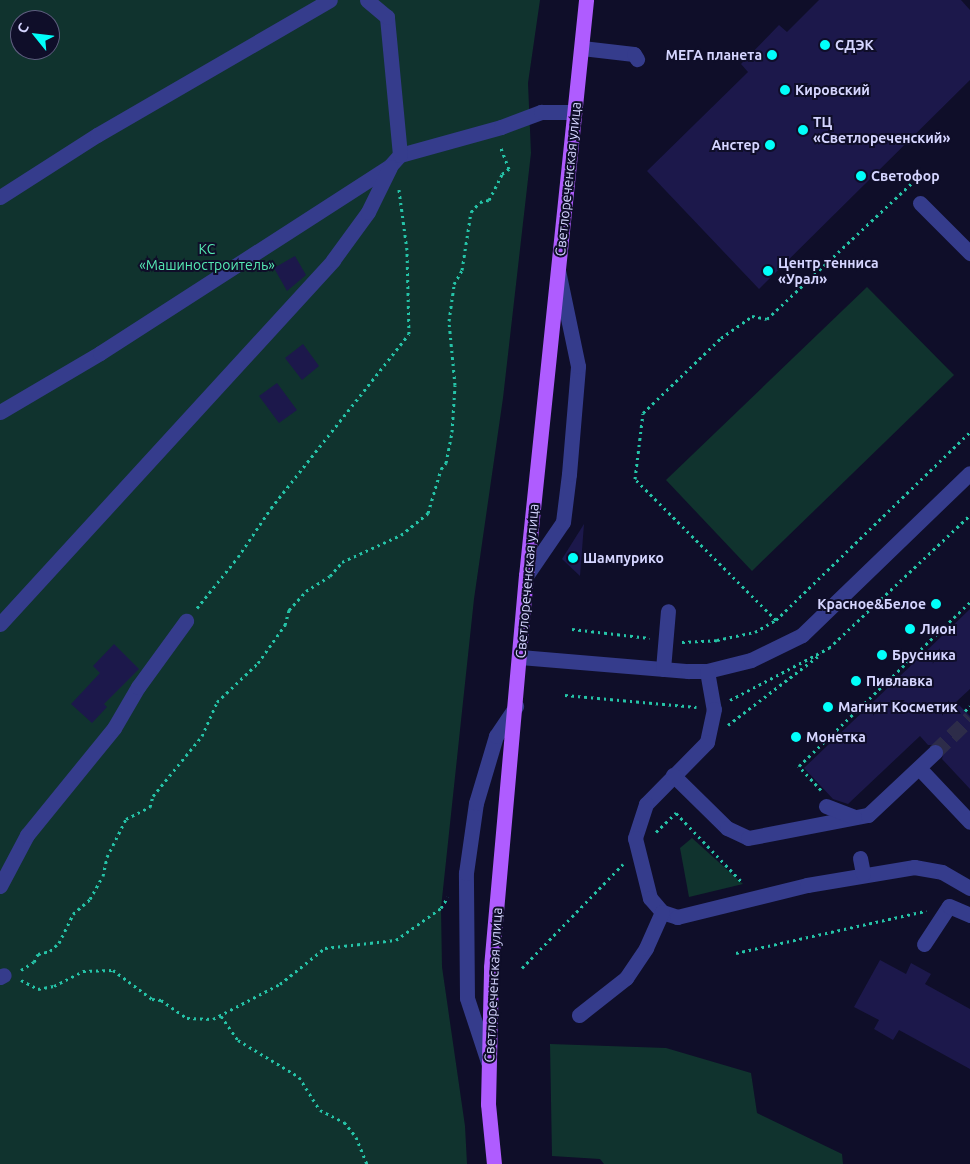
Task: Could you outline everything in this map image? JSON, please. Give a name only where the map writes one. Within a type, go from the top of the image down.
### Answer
[{"type":"main road","name":"Светлореченская улица","points":[[494,1164],[488,1062],[491,967],[516,706],[526,576],[586,0]]},
{"type":"street","points":[[0,197],[97,136],[330,0]]},
{"type":"street","points":[[0,624],[333,260],[368,212],[395,160],[388,17],[367,0]]},
{"type":"street","points":[[582,48],[634,54],[637,59]]},
{"type":"street","points":[[0,412],[108,348],[395,160],[498,128],[541,112],[574,112]]},
{"type":"street","points":[[920,203],[970,253]]},
{"type":"street","points":[[526,576],[563,522],[569,474],[578,366],[558,270]]},
{"type":"street","points":[[520,657],[708,671],[751,660],[802,635],[970,473]]},
{"type":"street","points":[[663,669],[668,611]]},
{"type":"street","points":[[0,886],[27,835],[114,728],[138,687],[186,621]]},
{"type":"street","points":[[708,671],[714,709],[706,742],[646,804],[639,816],[635,838],[650,898],[662,912],[677,917],[756,897],[863,874],[914,867],[942,872],[970,888]]},
{"type":"street","points":[[488,1062],[467,998],[466,873],[476,803],[486,769],[496,736],[516,706]]},
{"type":"street","points":[[673,775],[739,836],[748,838],[819,827],[868,816],[935,752]]},
{"type":"street","points":[[919,768],[970,822]]},
{"type":"street","points":[[826,806],[843,815],[868,816]]},
{"type":"street","points":[[860,858],[863,874]]},
{"type":"street","points":[[924,944],[949,906],[970,916]]},
{"type":"street","points":[[579,1015],[626,978],[646,948],[662,912]]},
{"type":"path","points":[[5,976],[34,962],[38,954],[50,951],[59,943],[73,914],[90,899],[103,876],[108,857],[126,819],[150,807],[153,796],[202,736],[217,702],[258,663],[285,625],[289,610],[306,591],[330,576],[342,562],[401,535],[428,513],[441,470],[446,463],[452,432],[455,385],[449,321],[454,284],[462,270],[471,212],[480,202],[489,200],[502,174],[509,169],[500,151],[498,128]]},
{"type":"path","points":[[186,621],[238,557],[271,508],[409,334],[407,250],[395,160]]},
{"type":"path","points":[[776,620],[635,479],[644,413],[721,338],[752,316],[767,319],[916,179]]},
{"type":"path","points":[[572,629],[689,643],[717,640],[755,632],[776,620],[970,432]]},
{"type":"path","points":[[843,815],[799,766],[970,602]]},
{"type":"path","points":[[706,742],[829,648]]},
{"type":"path","points":[[965,711],[970,706]]},
{"type":"path","points":[[522,968],[676,814],[756,897]]},
{"type":"path","points":[[5,976],[38,989],[54,986],[83,971],[112,970],[152,999],[162,1000],[187,1018],[213,1019],[280,984],[325,948],[396,940],[441,908],[450,893]]},
{"type":"path","points":[[736,953],[949,906]]},
{"type":"path","points":[[221,1016],[238,1040],[299,1077],[320,1110],[344,1122],[356,1137],[367,1164]]},
{"type":"green space","name":"КС «Машиностроитель»","points":[[0,0],[540,0],[528,83],[531,153],[503,398],[474,599],[441,908],[442,967],[465,1126],[467,1164],[0,1164]]},
{"type":"green space","points":[[867,287],[954,375],[752,571],[666,480]]},
{"type":"green space","points":[[692,838],[743,884],[689,897],[680,848]]},
{"type":"green space","points":[[550,1044],[666,1048],[751,1073],[757,1113],[842,1154],[843,1164],[604,1164],[600,1159],[552,1156]]},
{"type":"building","name":"ТЦ «Светлореченский»","points":[[819,0],[961,0],[970,10],[970,80],[759,289],[647,171],[748,72],[741,64],[779,25],[787,32]]},
{"type":"building","points":[[295,256],[306,275],[287,291],[274,268]]},
{"type":"building","points":[[303,344],[319,366],[302,380],[285,358]]},
{"type":"building","points":[[277,383],[297,410],[279,423],[259,396]]},
{"type":"building","points":[[584,524],[580,576],[562,559]]},
{"type":"building","points":[[970,609],[970,689],[956,702],[970,716],[970,789],[942,759],[944,750],[941,745],[928,745],[920,736],[848,804],[833,799],[804,768]]},
{"type":"building","points":[[114,644],[139,669],[104,704],[107,707],[92,723],[71,704],[100,673],[93,666]]},
{"type":"building","points":[[880,960],[906,974],[911,963],[931,974],[925,984],[970,1009],[970,1069],[899,1030],[893,1040],[874,1029],[879,1020],[854,1007]]},
{"type":"tunnel","points":[[935,752],[970,718]]},
{"type":"place","name":"СДЭК","points":[[825,45]]},
{"type":"place","name":"МЕГА планета","points":[[772,55]]},
{"type":"place","name":"Кировский","points":[[785,90]]},
{"type":"place","name":"ТЦ «Светлореченский»","points":[[803,130]]},
{"type":"place","name":"Анстер","points":[[770,145]]},
{"type":"place","name":"Светофор","points":[[861,176]]},
{"type":"place","name":"Центр тенниса «Урал»","points":[[768,271]]},
{"type":"place","name":"Шампурико","points":[[573,558]]},
{"type":"place","name":"Красное&Белое","points":[[936,604]]},
{"type":"place","name":"Лион","points":[[910,629]]},
{"type":"place","name":"Брусника","points":[[882,655]]},
{"type":"place","name":"Пивлавка","points":[[856,681]]},
{"type":"place","name":"Магнит Косметик","points":[[828,707]]},
{"type":"place","name":"Монетка","points":[[796,737]]}]
